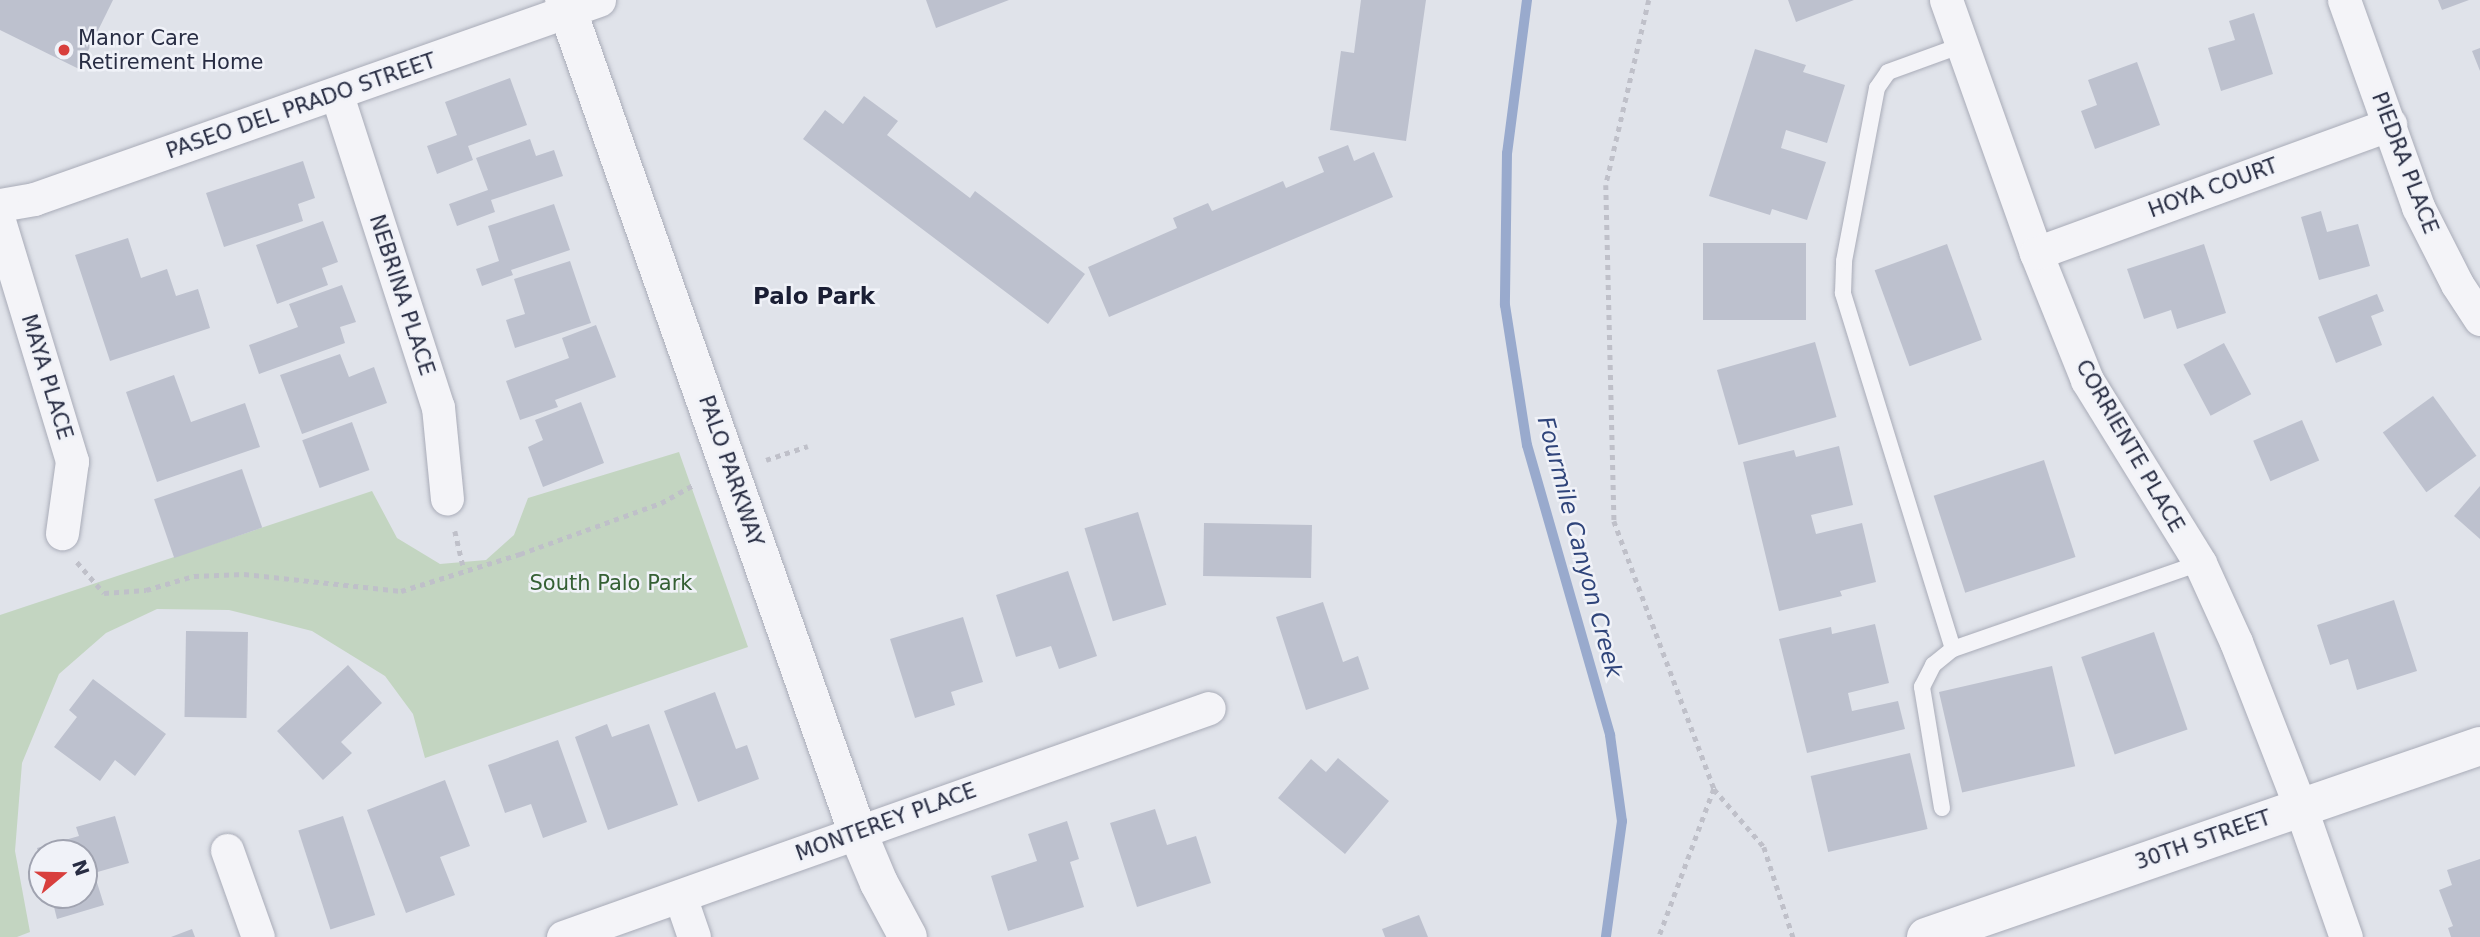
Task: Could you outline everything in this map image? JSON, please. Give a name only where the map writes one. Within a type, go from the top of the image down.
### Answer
[{"type":"street","name":"CORRIENTE PLACE","points":[[1947,0],[2036,253],[2087,380],[2200,563],[2236,642],[2300,806],[2346,937]]},
{"type":"street","name":"PIEDRA PLACE","points":[[2344,0],[2418,206],[2457,285],[2480,319]]},
{"type":"street","name":"PASEO DEL PRADO STREET","points":[[0,205],[34,199],[337,95],[577,4]]},
{"type":"street","name":"PALO PARKWAY","points":[[577,4],[730,471],[857,831],[879,883],[908,937]]},
{"type":"street","name":"NEBRINA PLACE","points":[[337,95],[438,407],[447,499]]},
{"type":"street","name":"HOYA COURT","points":[[2036,253],[2390,124]]},
{"type":"street","name":"MAYA PLACE","points":[[0,224],[72,461],[62,533]]},
{"type":"street","name":"MONTEREY PLACE","points":[[564,937],[1209,708]]},
{"type":"street","name":"30TH STREET","points":[[1926,937],[2480,746]]},
{"type":"street","points":[[228,850],[258,937]]},
{"type":"street","points":[[680,896],[694,937]]},
{"type":"lane","points":[[1952,649],[1843,293],[1844,261],[1877,88],[1888,72],[1962,44]]},
{"type":"lane","points":[[1942,808],[1922,687],[1933,665],[1952,649],[2200,563]]},
{"type":"path","points":[[1649,0],[1606,185],[1614,522],[1714,789],[1764,847],[1793,937]]},
{"type":"path","points":[[62,533],[79,567],[104,593],[146,590],[194,576],[244,574],[401,592],[520,554],[661,503],[683,488],[808,446]]},
{"type":"path","points":[[1659,937],[1714,789]]},
{"type":"green space","name":"South Palo Park","points":[[679,452],[748,647],[425,758],[413,714],[385,676],[312,631],[229,610],[157,609],[106,633],[59,674],[22,763],[15,851],[30,932],[17,937],[0,937],[0,615],[372,491],[397,538],[440,564],[486,560],[514,535],[528,498]]},
{"type":"building","name":"Manor Care Retirement Home","points":[[0,0],[113,0],[79,69],[0,30]]},
{"type":"building","points":[[926,0],[1009,0],[936,28]]},
{"type":"building","points":[[1361,0],[1426,0],[1406,141],[1330,130],[1341,51],[1354,53]]},
{"type":"building","points":[[1788,0],[1854,0],[1796,22]]},
{"type":"building","points":[[2438,0],[2469,0],[2442,10]]},
{"type":"building","points":[[2254,13],[2273,74],[2221,91],[2208,48],[2235,40],[2229,21]]},
{"type":"building","points":[[2480,48],[2480,71],[2472,51]]},
{"type":"building","points":[[1755,49],[1806,65],[1803,72],[1845,85],[1827,143],[1786,130],[1781,148],[1826,162],[1807,220],[1772,209],[1770,215],[1709,196]]},
{"type":"building","points":[[2137,62],[2160,125],[2095,149],[2081,111],[2097,105],[2088,80]]},
{"type":"building","points":[[510,78],[527,125],[468,146],[473,160],[437,174],[427,146],[457,135],[445,102]]},
{"type":"building","points":[[864,96],[898,121],[887,135],[970,198],[975,191],[1085,274],[1048,324],[803,139],[825,110],[843,124]]},
{"type":"building","points":[[530,139],[536,156],[554,150],[563,176],[491,200],[495,212],[457,226],[449,204],[488,190],[476,158]]},
{"type":"building","points":[[1348,145],[1354,161],[1374,152],[1393,197],[1109,317],[1088,267],[1177,228],[1173,218],[1208,203],[1212,211],[1283,181],[1286,188],[1324,172],[1318,157]]},
{"type":"building","points":[[303,161],[315,198],[298,204],[303,221],[224,247],[206,193]]},
{"type":"building","points":[[554,204],[570,250],[511,270],[513,275],[482,286],[476,269],[499,261],[488,226]]},
{"type":"building","points":[[2321,211],[2327,232],[2358,224],[2370,266],[2319,280],[2301,217]]},
{"type":"building","points":[[323,221],[338,262],[322,268],[328,285],[277,304],[256,245]]},
{"type":"building","points":[[128,238],[141,278],[167,269],[176,296],[198,289],[210,328],[110,361],[75,255]]},
{"type":"building","points":[[1703,243],[1806,243],[1806,320],[1703,320]]},
{"type":"building","points":[[1947,244],[1982,340],[1910,366],[1875,270]]},
{"type":"building","points":[[2204,244],[2226,313],[2177,329],[2171,310],[2144,319],[2127,269]]},
{"type":"building","points":[[570,261],[591,323],[515,348],[506,320],[525,314],[514,279]]},
{"type":"building","points":[[342,285],[356,322],[340,327],[345,343],[259,374],[249,345],[298,327],[289,304]]},
{"type":"building","points":[[2377,294],[2384,311],[2371,316],[2382,345],[2336,363],[2318,317]]},
{"type":"building","points":[[596,325],[616,377],[555,400],[558,407],[520,420],[506,381],[569,358],[562,338]]},
{"type":"building","points":[[1815,342],[1836,417],[1738,445],[1717,370]]},
{"type":"building","points":[[2224,343],[2251,394],[2211,416],[2183,365]]},
{"type":"building","points":[[340,354],[349,377],[374,367],[387,403],[302,434],[280,375]]},
{"type":"building","points":[[174,375],[191,422],[245,403],[260,447],[157,482],[126,392]]},
{"type":"building","points":[[2433,396],[2476,456],[2426,492],[2383,432]]},
{"type":"building","points":[[581,402],[604,463],[543,487],[528,447],[543,440],[535,420]]},
{"type":"building","points":[[2302,420],[2319,461],[2270,481],[2253,441]]},
{"type":"building","points":[[352,422],[369,470],[320,488],[302,440]]},
{"type":"building","points":[[1839,446],[1853,505],[1811,515],[1816,534],[1862,523],[1876,582],[1840,591],[1842,596],[1779,611],[1743,462],[1794,450],[1796,457]]},
{"type":"building","points":[[2044,460],[2076,557],[1965,593],[1934,496]]},
{"type":"building","points":[[242,469],[262,528],[174,558],[154,499]]},
{"type":"building","points":[[2480,486],[2480,539],[2454,516]]},
{"type":"building","points":[[1138,512],[1166,605],[1113,621],[1084,528]]},
{"type":"building","points":[[1204,523],[1312,525],[1311,578],[1203,576]]},
{"type":"building","points":[[1068,571],[1097,656],[1059,669],[1051,646],[1016,657],[996,595]]},
{"type":"building","points":[[2394,600],[2417,671],[2357,690],[2348,659],[2330,665],[2317,625]]},
{"type":"building","points":[[1323,602],[1343,662],[1358,656],[1369,689],[1306,710],[1276,617]]},
{"type":"building","points":[[963,617],[983,682],[951,692],[955,705],[915,718],[890,639]]},
{"type":"building","points":[[1875,624],[1889,683],[1848,693],[1852,711],[1898,701],[1905,729],[1807,753],[1779,639],[1831,627],[1832,634]]},
{"type":"building","points":[[186,631],[248,632],[246,718],[184,717]]},
{"type":"building","points":[[2154,632],[2188,729],[2115,754],[2081,657]]},
{"type":"building","points":[[348,665],[382,703],[341,742],[352,753],[323,780],[277,731]]},
{"type":"building","points":[[2052,666],[2075,766],[1962,792],[1939,692]]},
{"type":"building","points":[[93,679],[166,734],[135,776],[115,760],[100,781],[54,747],[77,717],[69,710]]},
{"type":"building","points":[[715,692],[736,749],[747,745],[759,779],[698,802],[664,711]]},
{"type":"building","points":[[607,724],[612,737],[649,724],[678,805],[608,830],[575,737]]},
{"type":"building","points":[[558,740],[587,822],[543,838],[531,804],[505,813],[488,765]]},
{"type":"building","points":[[1910,753],[1928,829],[1828,852],[1811,776]]},
{"type":"building","points":[[1338,758],[1389,801],[1345,854],[1278,798],[1311,759],[1326,772]]},
{"type":"building","points":[[445,780],[470,846],[440,857],[455,895],[406,913],[367,810]]},
{"type":"building","points":[[1155,809],[1167,845],[1196,836],[1211,883],[1137,907],[1110,823]]},
{"type":"building","points":[[115,816],[129,863],[98,872],[98,839],[68,839],[79,836],[76,827]]},
{"type":"building","points":[[343,816],[375,915],[330,929],[298,831]]},
{"type":"building","points":[[1067,821],[1079,859],[1070,862],[1084,907],[1008,931],[991,876],[1037,861],[1028,834]]},
{"type":"building","points":[[2480,859],[2480,937],[2451,937],[2448,928],[2453,926],[2439,890],[2452,885],[2447,870]]},
{"type":"building","points":[[98,886],[104,905],[98,907]]},
{"type":"building","points":[[54,909],[91,909],[57,919]]},
{"type":"building","points":[[1419,915],[1428,937],[1385,937],[1382,929]]},
{"type":"building","points":[[192,929],[195,937],[171,937]]},
{"type":"waterway","name":"Fourmile Canyon Creek","points":[[1527,0],[1507,153],[1505,305],[1527,445],[1610,735],[1622,821],[1606,937]]},
{"type":"place","name":"Manor Care Retirement Home","points":[[64,50]]},
{"type":"district","name":"Palo Park","points":[[814,296]]}]
